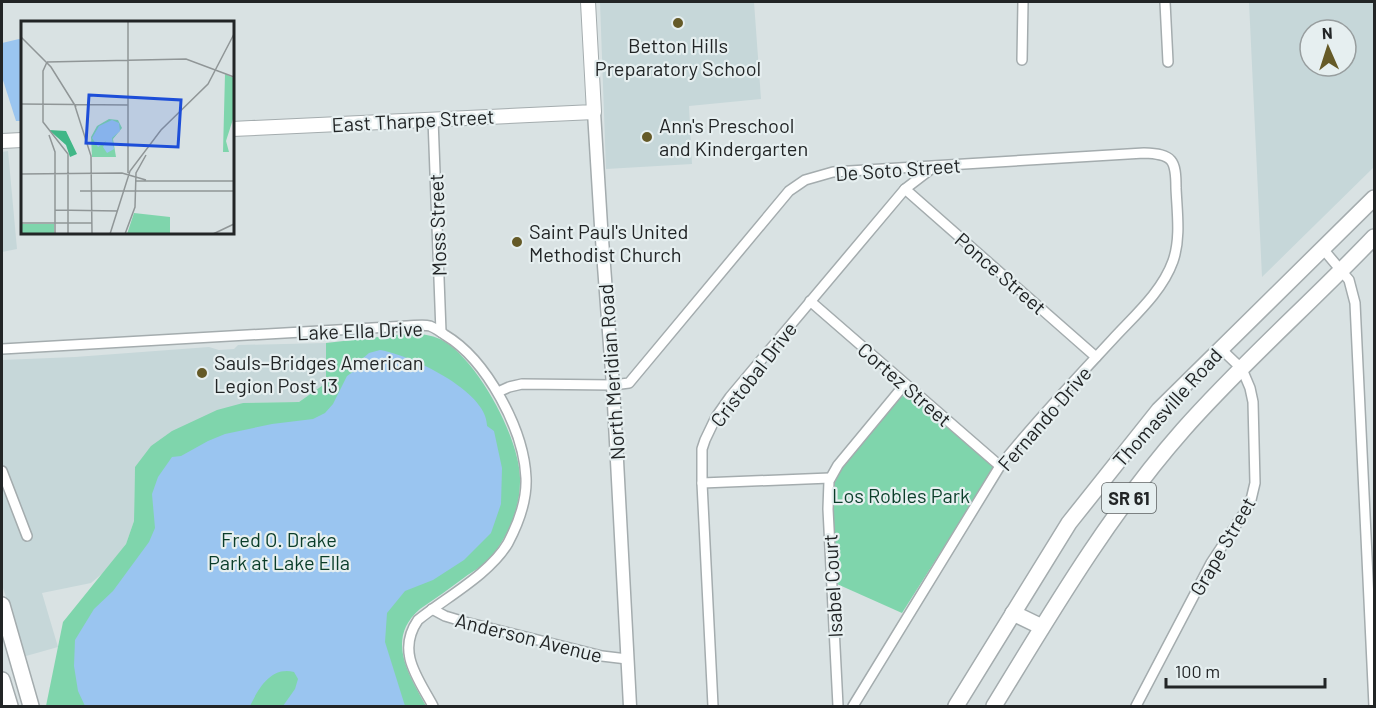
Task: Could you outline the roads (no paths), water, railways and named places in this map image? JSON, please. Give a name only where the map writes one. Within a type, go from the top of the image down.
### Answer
[{"type":"main road","name":"North Meridian Road","points":[[588,2],[594,112]]},
{"type":"main road","name":"East Tharpe Street","points":[[234,129],[594,112]]},
{"type":"main road","points":[[2,141],[21,140]]},
{"type":"main road","name":"Thomasville Road","points":[[956,706],[1069,523],[1112,467],[1160,410],[1220,348],[1374,198]]},
{"type":"main road","name":"Thomasville Road","points":[[994,706],[1097,540],[1143,478],[1184,429],[1374,237]]},
{"type":"main road","points":[[2,605],[31,706]]},
{"type":"main road","points":[[1013,613],[1042,627]]},
{"type":"main road","points":[[2,680],[10,706]]},
{"type":"street","points":[[1022,60],[1023,2]]},
{"type":"street","points":[[1165,2],[1168,63]]},
{"type":"street","name":"North Meridian Road","points":[[594,112],[613,385],[630,706]]},
{"type":"street","name":"Moss Street","points":[[433,118],[441,332]]},
{"type":"street","name":"De Soto Street","points":[[613,385],[629,383],[789,191],[801,183],[833,172],[1144,153],[1169,157]]},
{"type":"street","name":"Fernando Drive","points":[[853,706],[1000,466],[1024,436],[1148,301],[1166,276],[1172,263],[1178,238],[1176,180],[1174,163],[1169,157]]},
{"type":"street","name":"Cristobal Drive","points":[[713,706],[702,449],[716,417],[730,397],[905,189],[935,166]]},
{"type":"street","name":"Ponce Street","points":[[905,189],[1096,357]]},
{"type":"street","points":[[1323,249],[1349,280],[1355,303],[1374,706]]},
{"type":"street","name":"Cortez Street","points":[[810,301],[1000,466]]},
{"type":"street","name":"Lake Ella Drive","points":[[2,349],[429,326],[441,332],[465,351],[498,392],[509,414],[524,460],[526,478],[523,505],[514,531],[499,556],[483,571],[432,609],[414,627],[408,648],[412,668],[433,706]]},
{"type":"street","name":"Grape Street","points":[[1136,706],[1211,563],[1250,504],[1253,495],[1255,483],[1253,402],[1242,369],[1220,348]]},
{"type":"street","points":[[498,392],[509,387],[530,383],[613,385]]},
{"type":"street","points":[[702,483],[830,478],[838,465],[905,384]]},
{"type":"street","points":[[2,471],[27,536]]},
{"type":"street","name":"Isabel Court","points":[[830,478],[828,509],[838,706]]},
{"type":"street","name":"Anderson Avenue","points":[[432,609],[465,622],[602,656],[627,659]]},
{"type":"water","points":[[21,40],[21,121],[16,121],[2,77],[2,43]]},
{"type":"water","name":"Fred O. Drake Park at Lake Ella","points":[[380,350],[427,367],[461,388],[475,400],[484,413],[487,426],[494,431],[502,468],[501,504],[491,533],[464,560],[433,580],[405,591],[387,613],[385,642],[405,706],[283,706],[295,689],[298,679],[294,672],[286,671],[279,672],[266,680],[250,706],[85,706],[78,691],[74,666],[75,640],[94,609],[113,591],[149,542],[155,528],[152,494],[158,477],[172,457],[181,456],[225,434],[272,424],[313,419],[325,413],[333,404],[347,376],[357,369],[361,360],[369,353]]},
{"type":"place","name":"Betton Hills Preparatory School","points":[[678,23]]},
{"type":"place","name":"Ann's Preschool and Kindergarten","points":[[647,137]]},
{"type":"place","name":"Saint Paul's United Methodist Church","points":[[517,242]]},
{"type":"place","name":"Sauls–Bridges American Legion Post 13","points":[[202,373]]},
{"type":"park label","name":"Los Robles Park","points":[[901,495]]}]
